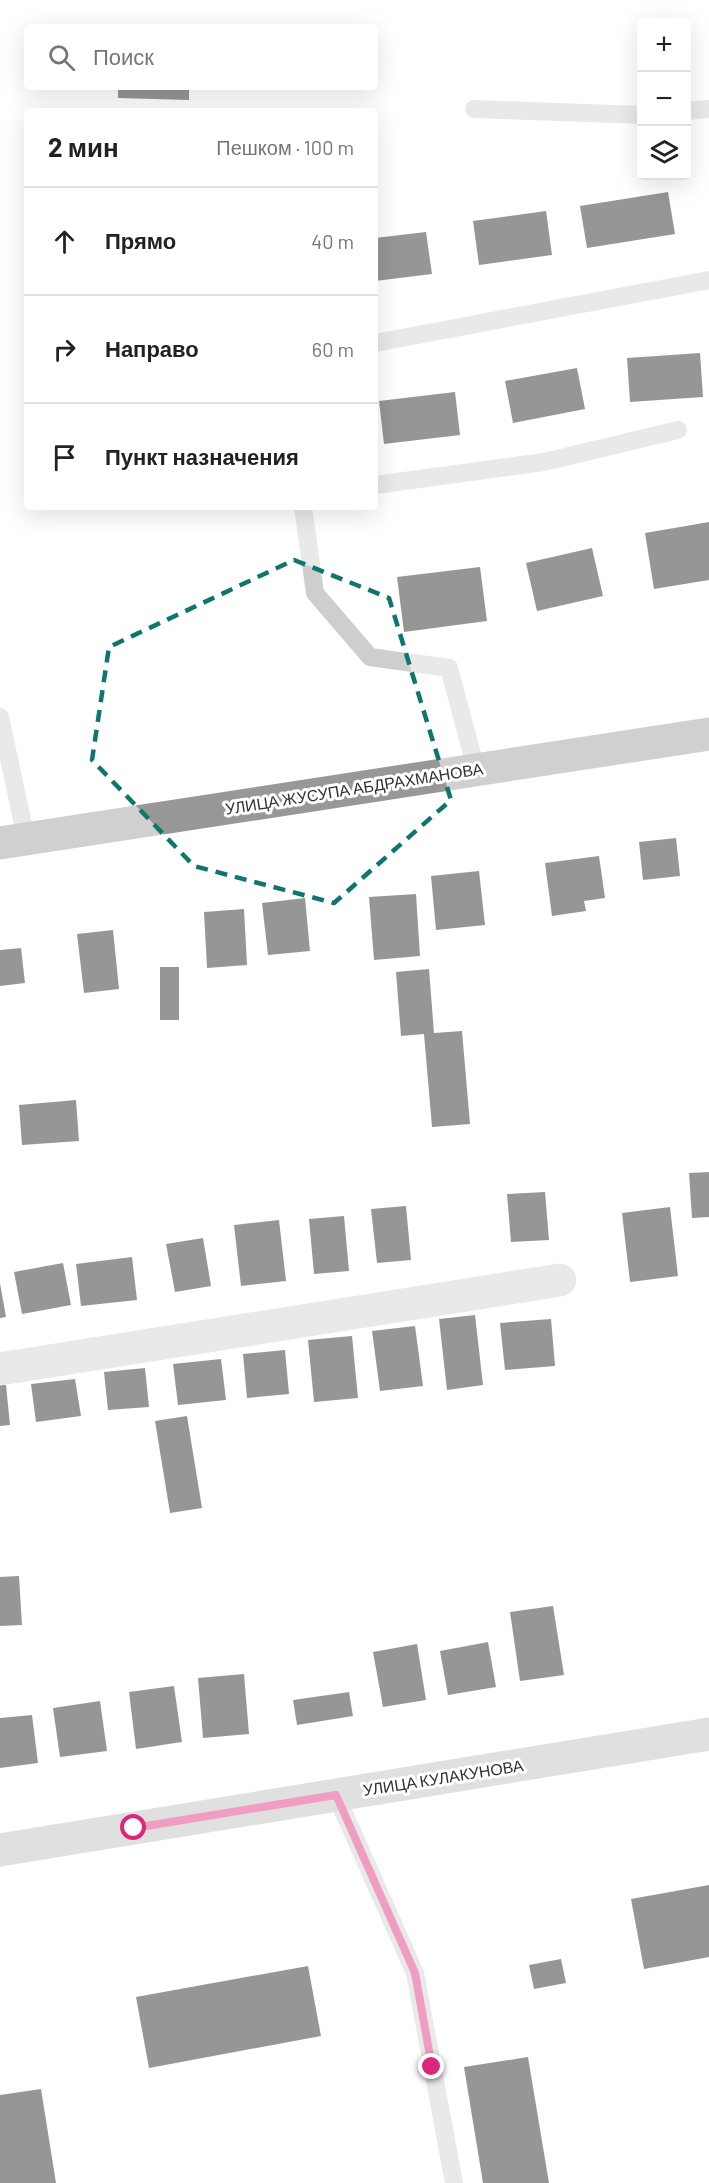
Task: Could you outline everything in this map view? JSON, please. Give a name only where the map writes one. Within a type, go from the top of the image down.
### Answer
[{"type":"highway","name":"УЛИЦА ЖУСУПА АБДРАХМАНОВА","points":[[13,841],[709,734]]},
{"type":"street","points":[[0,1369],[560,1280]]},
{"type":"street","name":"УЛИЦА КУЛАКУНОВА","points":[[0,1850],[709,1734]]},
{"type":"lane","points":[[474,109],[637,115]]},
{"type":"lane","points":[[691,111],[709,109]]},
{"type":"lane","points":[[378,341],[709,280]]},
{"type":"lane","points":[[378,485],[544,462],[678,430]]},
{"type":"lane","points":[[303,510],[315,593],[370,657],[449,668],[476,769]]},
{"type":"lane","points":[[0,717],[13,841]]},
{"type":"lane","points":[[336,1795],[415,1973],[454,2183]]},
{"type":"highlighted area","points":[[294,560],[389,598],[451,800],[334,903],[194,866],[92,760],[109,647]]},
{"type":"building","points":[[118,90],[189,90],[189,100],[118,98]]},
{"type":"building","points":[[668,192],[675,234],[587,248],[580,206]]},
{"type":"building","points":[[546,211],[552,255],[479,265],[473,221]]},
{"type":"building","points":[[426,232],[432,274],[378,281],[378,238]]},
{"type":"building","points":[[700,353],[703,397],[630,402],[627,358]]},
{"type":"building","points":[[577,368],[585,409],[513,423],[505,381]]},
{"type":"building","points":[[455,392],[460,435],[384,444],[379,401]]},
{"type":"building","points":[[709,522],[709,580],[654,589],[645,533]]},
{"type":"building","points":[[592,548],[603,596],[537,611],[526,563]]},
{"type":"building","points":[[480,567],[487,621],[404,632],[397,577]]},
{"type":"building","points":[[676,838],[680,876],[643,880],[639,842]]},
{"type":"building","points":[[599,856],[605,898],[584,901],[586,911],[552,916],[545,863]]},
{"type":"building","points":[[479,871],[485,925],[436,930],[431,876]]},
{"type":"building","points":[[416,894],[420,956],[374,960],[369,897]]},
{"type":"building","points":[[305,898],[310,951],[268,955],[262,903]]},
{"type":"building","points":[[244,909],[247,965],[207,968],[204,912]]},
{"type":"building","points":[[113,930],[119,989],[84,993],[77,934]]},
{"type":"building","points":[[21,948],[25,983],[0,986],[0,950]]},
{"type":"building","points":[[160,967],[179,967],[179,1020],[160,1020]]},
{"type":"building","points":[[429,969],[434,1033],[462,1031],[470,1124],[432,1127],[424,1034],[401,1036],[396,972]]},
{"type":"building","points":[[76,1100],[79,1141],[22,1145],[19,1105]]},
{"type":"building","points":[[709,1172],[709,1217],[692,1218],[689,1173]]},
{"type":"building","points":[[545,1192],[549,1240],[511,1242],[507,1194]]},
{"type":"building","points":[[406,1206],[411,1260],[377,1263],[371,1209]]},
{"type":"building","points":[[670,1207],[678,1276],[630,1282],[622,1213]]},
{"type":"building","points":[[344,1216],[349,1271],[314,1274],[309,1219]]},
{"type":"building","points":[[279,1220],[286,1281],[241,1286],[234,1225]]},
{"type":"building","points":[[203,1238],[211,1286],[175,1292],[166,1244]]},
{"type":"building","points":[[132,1257],[137,1300],[81,1306],[76,1264]]},
{"type":"building","points":[[63,1263],[71,1305],[22,1314],[14,1272]]},
{"type":"building","points":[[0,1283],[6,1317],[0,1318]]},
{"type":"building","points":[[475,1315],[483,1385],[447,1390],[439,1319]]},
{"type":"building","points":[[551,1319],[555,1366],[505,1370],[500,1323]]},
{"type":"building","points":[[415,1326],[423,1386],[380,1391],[372,1331]]},
{"type":"building","points":[[352,1336],[358,1398],[314,1402],[308,1340]]},
{"type":"building","points":[[285,1350],[289,1394],[247,1398],[243,1354]]},
{"type":"building","points":[[221,1359],[226,1400],[178,1405],[173,1364]]},
{"type":"building","points":[[145,1368],[149,1407],[108,1410],[104,1372]]},
{"type":"building","points":[[75,1379],[81,1416],[36,1422],[31,1384]]},
{"type":"building","points":[[0,1385],[6,1385],[10,1425],[0,1426]]},
{"type":"building","points":[[187,1416],[202,1508],[170,1513],[155,1421]]},
{"type":"building","points":[[19,1576],[22,1625],[0,1626],[0,1577]]},
{"type":"building","points":[[553,1606],[564,1675],[520,1681],[510,1612]]},
{"type":"building","points":[[488,1642],[496,1687],[448,1695],[440,1651]]},
{"type":"building","points":[[417,1644],[426,1700],[383,1707],[373,1652]]},
{"type":"building","points":[[244,1674],[249,1734],[203,1738],[198,1678]]},
{"type":"building","points":[[174,1686],[182,1742],[136,1749],[129,1692]]},
{"type":"building","points":[[349,1692],[353,1716],[297,1725],[293,1700]]},
{"type":"building","points":[[100,1701],[107,1751],[60,1757],[53,1708]]},
{"type":"building","points":[[32,1715],[38,1763],[0,1768],[0,1718]]},
{"type":"building","points":[[709,1885],[709,1957],[644,1969],[631,1899]]},
{"type":"building","points":[[561,1959],[566,1983],[534,1989],[529,1965]]},
{"type":"building","points":[[308,1966],[321,2036],[149,2068],[136,1997]]},
{"type":"building","points":[[528,2057],[549,2183],[483,2183],[464,2067]]},
{"type":"building","points":[[41,2089],[56,2183],[0,2183],[0,2095]]},
{"type":"route","points":[[134,1828],[336,1795],[415,1973],[432,2067]]}]
